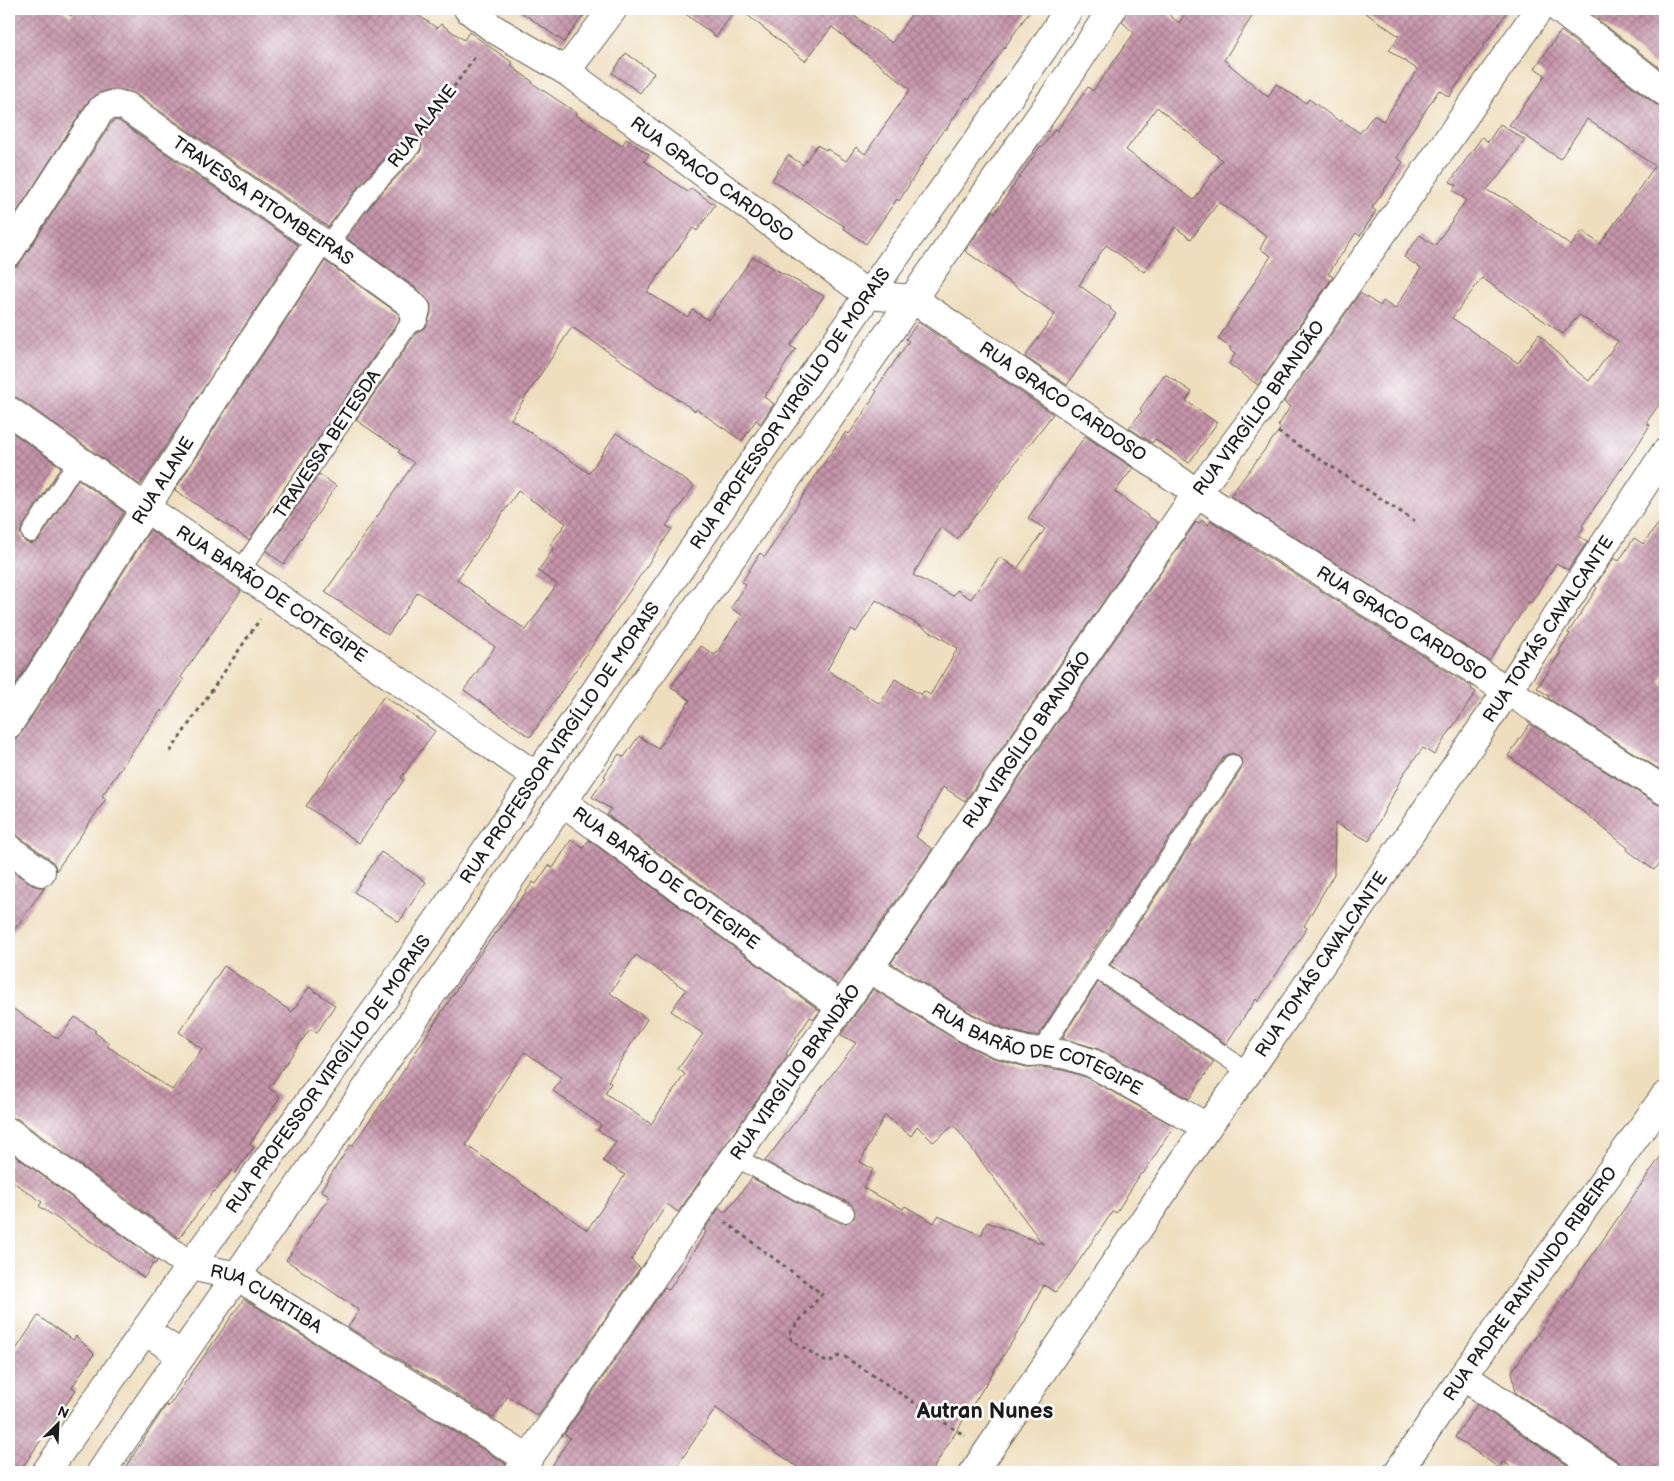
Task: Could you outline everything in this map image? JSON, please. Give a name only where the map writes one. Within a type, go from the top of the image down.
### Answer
[{"type":"street","name":"RUA GRACO CARDOSO","points":[[468,9],[494,28],[566,71],[868,295],[913,299],[1196,493],[1665,791]]},
{"type":"street","points":[[566,71],[613,9]]},
{"type":"street","name":"RUA PROFESSOR VIRGÍLIO DE MORAIS","points":[[46,1472],[144,1330],[380,1004],[595,689],[868,295],[1041,52],[1069,9]]},
{"type":"street","name":"RUA PROFESSOR VIRGÍLIO DE MORAIS","points":[[101,1472],[409,1027],[628,706],[1071,72],[1112,9]]},
{"type":"street","name":"RUA VIRGÍLIO BRANDÃO","points":[[524,1466],[1196,493],[1255,416],[1539,9]]},
{"type":"street","points":[[1559,9],[1665,92]]},
{"type":"street","points":[[1041,52],[1071,72]]},
{"type":"street","name":"TRAVESSA PITOMBEIRAS","points":[[9,252],[100,112],[106,106],[114,104],[125,106],[412,304],[416,309],[414,317]]},
{"type":"street","name":"RUA ALANE","points":[[9,724],[147,509],[220,390],[324,243]]},
{"type":"street","name":"RUA BARÃO DE COTEGIPE","points":[[9,411],[147,509],[240,571],[536,776]]},
{"type":"street","name":"RUA TOMÁS CAVALCANTE","points":[[981,1462],[1207,1127],[1248,1072],[1665,453]]},
{"type":"street","points":[[595,689],[628,706]]},
{"type":"street","name":"RUA BARÃO DE COTEGIPE","points":[[563,802],[841,1007]]},
{"type":"street","points":[[9,849],[41,872]]},
{"type":"street","name":"RUA BARÃO DE COTEGIPE","points":[[869,968],[966,1028],[998,1043],[1030,1052],[1041,1051],[1092,1063],[1207,1127]]},
{"type":"street","points":[[380,1004],[409,1027]]},
{"type":"street","name":"RUA PADRE RAIMUNDO RIBEIRO","points":[[1398,1472],[1463,1376],[1665,1096]]},
{"type":"street","name":"RUA CURITIBA","points":[[9,1132],[190,1266],[237,1276],[524,1466]]},
{"type":"street","points":[[144,1330],[182,1355]]},
{"type":"street","points":[[1463,1376],[1606,1472]]},
{"type":"lane","name":"RUA ALANE","points":[[324,243],[412,145]]},
{"type":"lane","name":"TRAVESSA BETESDA","points":[[240,571],[414,317]]},
{"type":"lane","points":[[30,533],[79,459]]},
{"type":"lane","points":[[1041,1051],[1095,967],[1232,764]]},
{"type":"lane","points":[[1095,967],[1248,1072]]},
{"type":"lane","points":[[736,1157],[845,1214]]},
{"type":"path","name":"RUA ALANE","points":[[412,145],[494,28]]},
{"type":"path","points":[[1255,416],[1415,521]]},
{"type":"path","points":[[170,752],[275,596]]},
{"type":"path","points":[[703,1205],[822,1294],[791,1331],[789,1336],[792,1340],[826,1362],[830,1362],[839,1356],[845,1357],[981,1462]]},
{"type":"building","points":[[9,9],[60,9],[71,16],[75,9],[409,9],[437,28],[441,24],[464,40],[469,32],[513,63],[511,66],[532,83],[577,113],[576,115],[622,146],[626,139],[649,155],[644,161],[688,192],[691,188],[715,205],[697,231],[693,228],[647,292],[687,317],[693,310],[708,320],[753,257],[824,296],[790,346],[796,349],[764,397],[774,404],[760,424],[756,420],[742,441],[572,327],[511,419],[589,473],[616,433],[694,486],[666,526],[672,529],[530,737],[464,690],[495,647],[418,592],[388,635],[325,592],[414,463],[398,452],[400,450],[356,420],[417,332],[426,327],[431,313],[431,304],[420,291],[346,238],[375,200],[420,152],[422,147],[420,138],[408,135],[404,138],[359,186],[328,227],[134,93],[123,90],[108,90],[98,94],[87,103],[9,224]],"holes":[[[518,491],[566,523],[550,545],[554,548],[538,571],[557,584],[526,630],[457,580]]]},
{"type":"building","points":[[517,9],[588,9],[564,42]]},
{"type":"building","points":[[679,9],[736,9],[716,37]]},
{"type":"building","points":[[740,9],[847,9],[892,43],[915,9],[1031,9],[969,99],[967,97],[946,130],[944,129],[899,201],[897,199],[866,244],[843,228],[844,226],[772,180],[788,155],[803,165],[817,145],[846,161],[856,147],[865,154],[910,89],[832,27],[805,61]]},
{"type":"building","points":[[1127,9],[1162,9],[1179,23],[1188,9],[1257,9],[1224,60],[1268,97],[1276,84],[1306,103],[1309,99],[1340,122],[1341,120],[1360,133],[1374,115],[1383,121],[1418,70],[1389,50],[1399,36],[1360,9],[1509,9],[1449,97],[1439,90],[1404,143],[1397,158],[1403,162],[1372,208],[1376,211],[1360,236],[1356,233],[1328,274],[1333,277],[1258,385],[1229,364],[1235,354],[1230,350],[1231,348],[1218,339],[1271,256],[1260,249],[1267,236],[1219,202],[1191,239],[1175,227],[1144,272],[1106,245],[1079,285],[1111,308],[1116,314],[1067,385],[1025,357],[1055,314],[965,251],[993,211],[995,213],[1040,147],[1042,148],[1055,129],[1057,131],[1088,87],[1093,91],[1134,33],[1122,22]],"holes":[[[1157,107],[1222,160],[1194,200],[1126,150]]]},
{"type":"building","points":[[1584,9],[1665,9],[1665,72]]},
{"type":"building","points":[[1561,31],[1655,104],[1665,107],[1665,396],[1646,423],[1650,425],[1639,443],[1582,526],[1584,527],[1578,536],[1588,541],[1568,570],[1556,563],[1531,603],[1529,602],[1489,661],[1230,496],[1281,428],[1278,426],[1290,407],[1284,402],[1360,293],[1380,306],[1383,301],[1395,309],[1421,268],[1404,257],[1420,235],[1435,246],[1466,200],[1453,190],[1457,185],[1450,182],[1482,137],[1488,142],[1500,124],[1525,140],[1500,175],[1486,190],[1506,199],[1571,246],[1582,231],[1600,244],[1655,166],[1587,119],[1560,159],[1509,125],[1545,75],[1535,68]],"holes":[[[1482,278],[1563,334],[1579,315],[1618,341],[1589,381],[1569,365],[1539,334],[1518,363],[1452,318]]]},
{"type":"building","points":[[626,53],[654,73],[640,93],[612,73]]},
{"type":"building","points":[[115,120],[298,245],[140,485],[18,398],[9,396],[9,268],[17,266],[22,260]]},
{"type":"building","points":[[325,261],[399,314],[399,320],[249,540],[175,490]]},
{"type":"building","points":[[918,322],[1053,414],[957,539],[941,527],[913,575],[953,596],[957,590],[971,599],[1000,557],[1017,569],[1045,529],[1028,518],[1085,436],[1133,468],[1115,492],[1158,523],[965,801],[943,787],[916,837],[932,849],[838,985],[607,815],[611,809],[592,797],[619,754],[624,757],[639,736],[658,749],[690,700],[671,687],[701,646],[715,655],[742,615],[731,608],[746,585],[742,582],[760,553],[765,557],[819,470],[846,432],[849,434],[863,414],[877,391],[875,390],[909,341],[906,339]],"holes":[[[876,600],[958,648],[930,695],[924,691],[921,695],[895,679],[880,704],[827,670],[851,629],[856,632]]]},
{"type":"building","points":[[1165,374],[1192,392],[1186,401],[1217,423],[1189,463],[1155,439],[1152,443],[1129,428]]},
{"type":"building","points":[[9,430],[61,467],[22,527],[20,533],[25,542],[31,544],[40,539],[78,479],[124,512],[9,695]]},
{"type":"building","points":[[319,474],[336,486],[284,564],[266,551]]},
{"type":"building","points":[[1665,515],[1665,672],[1659,682],[1665,686],[1665,773],[1548,698],[1549,696],[1537,688],[1561,652],[1559,651],[1570,634],[1568,633],[1597,588],[1595,586],[1614,558],[1619,561],[1634,538],[1643,544]]},
{"type":"building","points":[[1203,520],[1208,525],[1211,521],[1472,687],[1471,689],[1476,692],[1434,755],[1423,748],[1404,773],[1369,841],[1335,823],[1334,874],[1304,926],[1307,928],[1258,1002],[1256,999],[1226,1044],[1110,965],[1241,770],[1243,764],[1241,759],[1232,753],[1223,758],[1086,961],[1038,1036],[1031,1036],[1003,1028],[973,1014],[891,963],[1196,522],[1198,524]]},
{"type":"building","points":[[150,530],[241,591],[181,677],[184,680],[102,796],[106,799],[56,871],[55,865],[50,859],[18,836],[9,834],[9,740],[17,738],[22,732]]},
{"type":"building","points":[[384,696],[435,731],[401,778],[404,780],[359,843],[306,806]]},
{"type":"building","points":[[1530,724],[1657,804],[1665,806],[1665,858],[1654,870],[1627,850],[1628,848],[1580,809],[1508,756]]},
{"type":"building","points":[[571,840],[583,848],[589,840],[820,1011],[814,1019],[810,1017],[786,1054],[788,1056],[678,1212],[667,1204],[631,1260],[640,1268],[538,1416],[508,1396],[493,1418],[348,1327],[359,1310],[286,1260],[330,1196],[321,1190],[350,1145],[352,1146],[389,1093],[479,955],[533,882],[536,884],[549,865],[553,868]],"holes":[[[636,955],[686,990],[671,1011],[703,1034],[678,1069],[685,1074],[651,1124],[605,1093],[611,1083],[608,1081],[647,1019],[610,993]],[[525,1052],[562,1078],[553,1091],[601,1125],[598,1130],[616,1142],[603,1161],[625,1175],[587,1230],[466,1145],[498,1091]]]},
{"type":"building","points":[[381,852],[426,882],[399,922],[354,892]]},
{"type":"building","points":[[9,868],[32,885],[45,887],[9,937]]},
{"type":"building","points":[[224,966],[292,1012],[309,987],[335,1005],[317,1033],[310,1029],[269,1088],[280,1097],[250,1144],[254,1147],[235,1173],[232,1170],[214,1191],[179,1238],[18,1119],[9,1117],[9,1006],[58,1039],[75,1017],[96,1031],[94,1032],[109,1043],[107,1046],[172,1090],[202,1049],[179,1032]]},
{"type":"building","points":[[1098,982],[1214,1062],[1189,1099],[1099,1049],[1062,1038]]},
{"type":"building","points":[[873,989],[958,1041],[991,1057],[1026,1067],[1063,1070],[1086,1077],[1174,1126],[1116,1213],[1113,1211],[1068,1277],[1055,1292],[1044,1285],[1025,1321],[931,1472],[804,1472],[716,1408],[673,1472],[548,1472],[570,1438],[564,1434],[665,1287],[669,1290],[719,1208],[725,1213],[752,1178],[840,1223],[846,1223],[854,1218],[855,1212],[850,1203],[803,1182],[765,1161],[856,1043],[841,1035]],"holes":[[[885,1115],[911,1136],[917,1126],[933,1142],[954,1125],[1043,1244],[987,1222],[981,1235],[938,1216],[934,1223],[905,1206],[903,1209],[863,1188],[873,1169],[860,1162]]]},
{"type":"building","points":[[1665,1150],[1665,1472],[1622,1472],[1620,1465],[1615,1459],[1516,1393],[1512,1371]]},
{"type":"building","points":[[9,1151],[157,1261],[144,1278],[39,1206],[42,1202],[9,1179]]},
{"type":"building","points":[[244,1299],[506,1464],[504,1472],[122,1472],[166,1405],[168,1407]]},
{"type":"building","points":[[38,1316],[73,1340],[76,1336],[94,1354],[72,1387],[76,1390],[19,1472],[9,1472],[9,1360]]},
{"type":"building","points":[[1477,1404],[1578,1472],[1520,1472],[1503,1462],[1499,1468],[1455,1437]]},
{"type":"district","name":"Autran Nunes","points":[[985,1410]]}]
